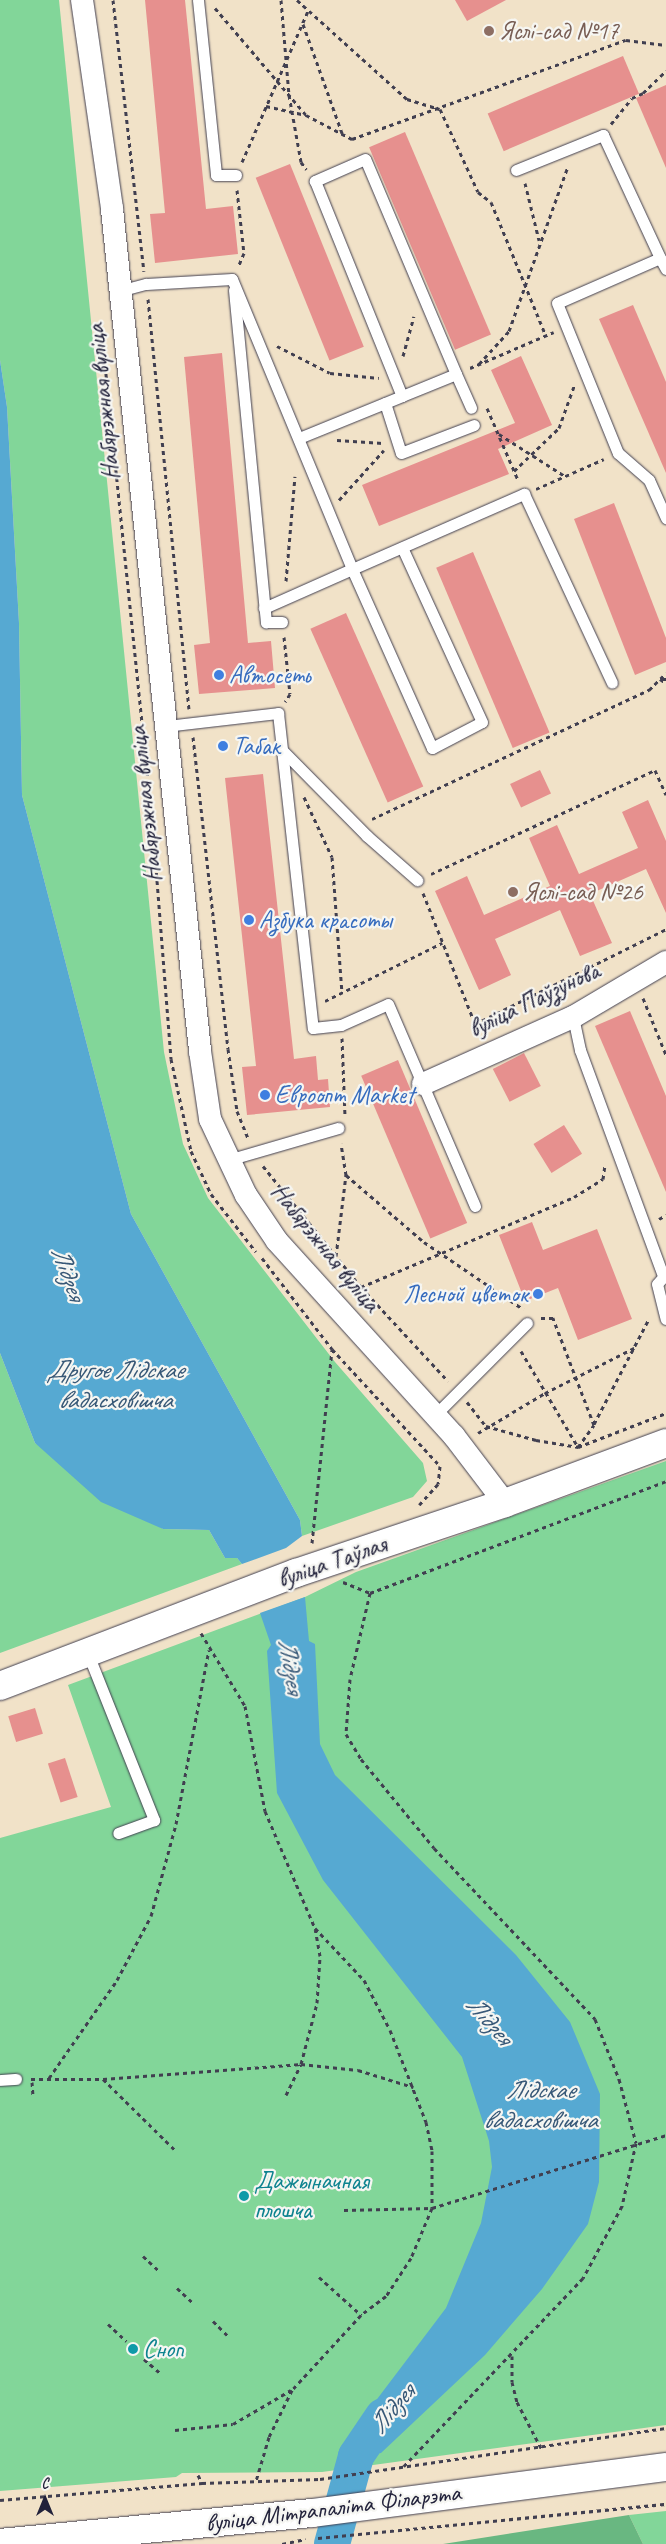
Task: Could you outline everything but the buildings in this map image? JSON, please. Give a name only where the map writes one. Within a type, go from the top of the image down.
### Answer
[{"type":"main road","name":"вуліца Таўлая","points":[[2,1680],[88,1654],[250,1591],[300,1561],[505,1502],[666,1443]]},
{"type":"main road","name":"вуліца Мітрапаліта Філарэта","points":[[0,2544],[312,2513],[379,2503],[664,2471]]},
{"type":"street","name":"Набярэжная вуліца","points":[[82,0],[112,209],[119,291],[204,1084],[210,1119],[246,1195],[277,1241],[435,1415],[505,1502]]},
{"type":"street","name":"вуліца Паўзунова","points":[[423,1084],[572,1017],[666,962]]},
{"type":"lane","points":[[198,0],[216,176],[236,175]]},
{"type":"lane","points":[[518,169],[603,134],[666,269]]},
{"type":"lane","points":[[402,396],[315,180],[365,159],[471,408]]},
{"type":"lane","points":[[660,258],[557,303],[618,453],[650,480],[666,518]]},
{"type":"lane","points":[[119,291],[146,284],[232,278]]},
{"type":"lane","points":[[232,278],[352,569],[432,748],[482,722],[402,547]]},
{"type":"lane","points":[[232,278],[266,622],[282,622]]},
{"type":"lane","points":[[299,438],[456,374]]},
{"type":"lane","points":[[385,403],[401,453],[474,425]]},
{"type":"lane","points":[[264,608],[524,494],[612,683]]},
{"type":"lane","points":[[166,726],[278,713],[313,1028],[341,1025],[388,1004],[474,1206]]},
{"type":"lane","points":[[283,750],[358,826],[418,880]]},
{"type":"lane","points":[[572,1017],[580,1050],[664,1275],[657,1284],[659,1301],[666,1319]]},
{"type":"lane","points":[[228,1160],[338,1128]]},
{"type":"lane","points":[[435,1415],[513,1336],[527,1318]]},
{"type":"lane","points":[[88,1654],[154,1820],[118,1832]]},
{"type":"lane","points":[[0,2080],[16,2079]]},
{"type":"path","points":[[113,0],[146,284],[191,722],[228,1049],[237,1111],[254,1152],[336,1256],[361,1287],[458,1391],[486,1426],[536,1440],[578,1447],[666,1413]]},
{"type":"path","points":[[208,0],[306,115]]},
{"type":"path","points":[[281,0],[288,95],[301,162],[315,180]]},
{"type":"path","points":[[297,0],[407,99],[440,109],[478,192],[491,202],[546,336]]},
{"type":"path","points":[[232,278],[244,253],[236,175],[309,9]]},
{"type":"path","points":[[303,23],[342,134]]},
{"type":"path","points":[[266,106],[306,115],[352,138],[440,109],[626,40],[666,45]]},
{"type":"path","points":[[603,134],[632,98],[642,93],[666,71]]},
{"type":"path","points":[[479,364],[509,331],[524,282],[576,146]]},
{"type":"path","points":[[518,169],[539,242]]},
{"type":"path","points":[[256,336],[330,372],[396,380],[421,293]]},
{"type":"path","points":[[456,374],[567,327]]},
{"type":"path","points":[[514,471],[559,428],[582,363]]},
{"type":"path","points":[[470,368],[474,376]]},
{"type":"path","points":[[484,401],[524,494],[618,453]]},
{"type":"path","points":[[498,434],[565,476]]},
{"type":"path","points":[[284,599],[299,438],[390,443],[329,511]]},
{"type":"path","points":[[278,713],[290,694],[282,622]]},
{"type":"path","points":[[358,826],[650,690],[666,673]]},
{"type":"path","points":[[660,679],[666,679]]},
{"type":"path","points":[[660,679],[666,683]]},
{"type":"path","points":[[666,795],[655,770],[418,880],[475,1024],[666,929]]},
{"type":"path","points":[[303,795],[332,857],[342,992]]},
{"type":"path","points":[[312,1008],[442,943]]},
{"type":"path","points":[[636,980],[666,1055]]},
{"type":"path","points":[[336,1256],[346,1175],[338,1128],[345,1117],[341,1025]]},
{"type":"path","points":[[361,1287],[574,1197],[603,1179],[610,1130]]},
{"type":"path","points":[[346,1175],[424,1242],[444,1253],[527,1318]]},
{"type":"path","points":[[578,1447],[594,1425],[659,1301]]},
{"type":"path","points":[[554,1318],[594,1425]]},
{"type":"path","points":[[513,1336],[545,1393],[559,1410],[578,1447]]},
{"type":"path","points":[[474,1436],[486,1426],[545,1393],[634,1348]]},
{"type":"path","points":[[300,1561],[312,1543],[332,1350]]},
{"type":"path","points":[[412,1508],[421,1504],[438,1484],[440,1466]]},
{"type":"path","points":[[340,1581],[370,1592],[666,1481]]},
{"type":"path","points":[[312,1543],[321,1540]]},
{"type":"path","points":[[370,1592],[350,1680],[346,1734],[360,1759],[434,1848],[595,2018],[619,2079],[636,2143],[622,2206],[583,2278],[512,2355],[404,2466]]},
{"type":"path","points":[[198,1627],[209,1650],[245,1706],[265,1811],[314,1928],[320,1956],[316,2003],[301,2064],[286,2095]]},
{"type":"path","points":[[49,2078],[117,1980],[151,1916],[176,1824],[209,1650]]},
{"type":"path","points":[[256,2482],[269,2437],[292,2390],[361,2315],[386,2296],[410,2258],[432,2208],[432,2151],[426,2122],[390,2030],[364,1980],[314,1928]]},
{"type":"path","points":[[16,2079],[103,2079],[301,2064],[358,2070],[413,2087]]},
{"type":"path","points":[[32,2079],[32,2095]]},
{"type":"path","points":[[103,2079],[174,2149]]},
{"type":"path","points":[[344,2210],[432,2208],[666,2134]]},
{"type":"path","points":[[143,2256],[159,2271]]},
{"type":"path","points":[[319,2277],[361,2315]]},
{"type":"path","points":[[177,2288],[193,2303]]},
{"type":"path","points":[[213,2321],[230,2337]]},
{"type":"path","points":[[108,2324],[126,2341]]},
{"type":"path","points":[[512,2355],[512,2382],[517,2402],[541,2448]]},
{"type":"path","points":[[144,2359],[161,2374]]},
{"type":"path","points":[[174,2430],[233,2424],[292,2390]]},
{"type":"path","points":[[0,2500],[202,2484],[320,2479],[393,2470],[404,2466],[541,2448],[666,2428]]},
{"type":"path","points":[[198,2475],[202,2484]]},
{"type":"path","points":[[282,2544],[305,2539],[666,2504]]},
{"type":"green space","points":[[0,0],[59,0],[164,1052],[183,1144],[208,1198],[335,1362],[423,1463],[427,1481],[413,1497],[302,1536],[300,1520],[131,1214],[22,795],[19,623],[7,407],[0,360]]},
{"type":"green space","points":[[0,1353],[35,1443],[163,1529],[209,1530],[225,1558],[237,1558],[242,1564],[0,1653]]},
{"type":"green space","points":[[666,1461],[666,2425],[322,2472],[182,2473],[176,2477],[0,2491],[0,1838],[111,1807],[68,1685],[305,1597],[356,1572]]},
{"type":"green space","points":[[666,2511],[666,2544],[643,2544],[629,2515]]},
{"type":"green space","points":[[629,2515],[643,2544],[443,2544]]},
{"type":"water","name":"Другое Лідскае вадасховішча","points":[[0,360],[7,407],[19,623],[22,795],[131,1214],[300,1520],[302,1536],[286,1548],[242,1564],[237,1558],[225,1558],[209,1530],[163,1529],[101,1502],[35,1443],[0,1353]]},
{"type":"water","name":"Лідскае вадасховішча","points":[[305,1597],[309,1641],[315,1644],[320,1744],[335,1775],[516,1955],[570,2022],[600,2094],[599,2182],[588,2224],[542,2289],[485,2355],[381,2453],[356,2456],[338,2456],[362,2419],[446,2308],[481,2223],[492,2167],[489,2141],[462,2057],[323,1880],[277,1793],[267,1651],[271,1645],[260,1613]]},
{"type":"waterway","name":"Лідзея","points":[[332,2544],[356,2456],[383,2416]]},
{"type":"place","name":"Яслі-сад №17","points":[[489,31]]},
{"type":"place","name":"Автосеть","points":[[219,675]]},
{"type":"place","name":"Табак","points":[[223,746]]},
{"type":"place","name":"Яслі-сад №26","points":[[513,892]]},
{"type":"place","name":"Азбука красоты","points":[[249,920]]},
{"type":"place","name":"Евроопт Market","points":[[265,1095]]},
{"type":"place","name":"Лесной цветок","points":[[538,1294]]},
{"type":"place","name":"Дажыначная плошча","points":[[244,2196]]},
{"type":"place","name":"Сноп","points":[[133,2349]]}]
